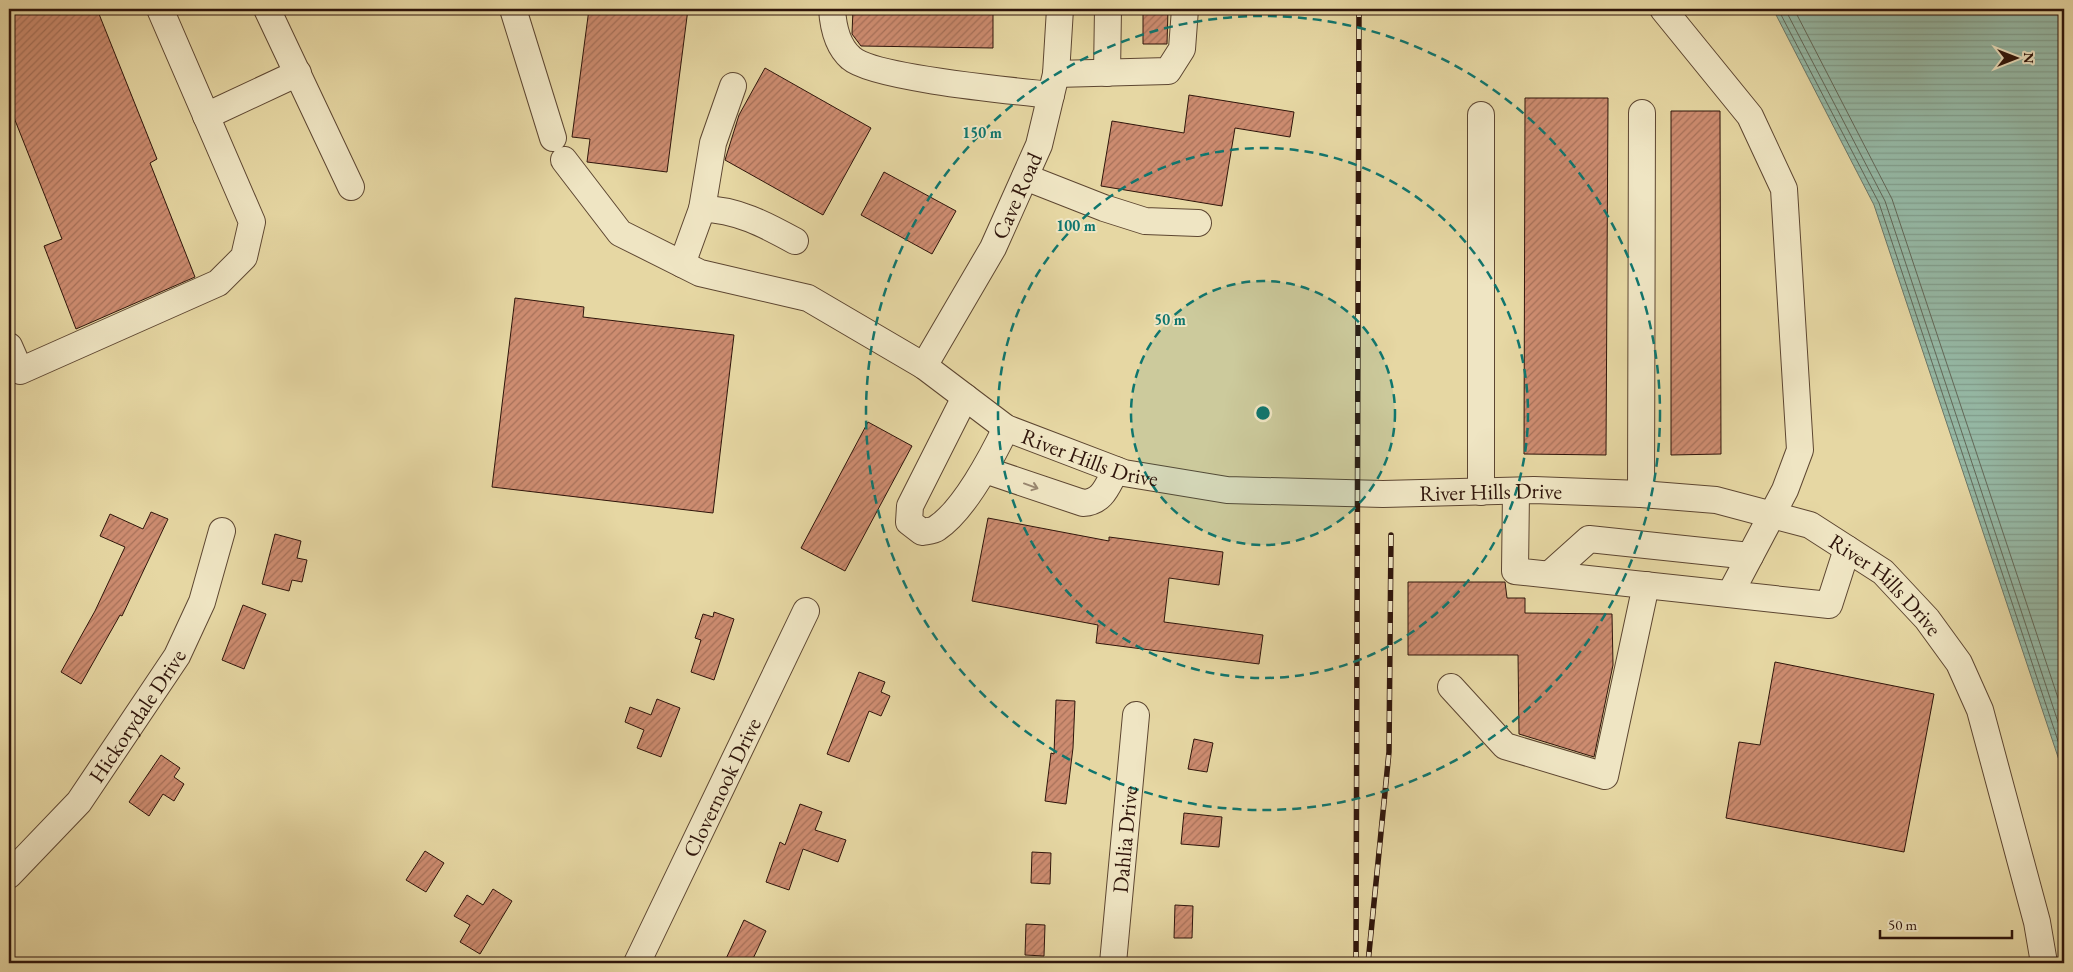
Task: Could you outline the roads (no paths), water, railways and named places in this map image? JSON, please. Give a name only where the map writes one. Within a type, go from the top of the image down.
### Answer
[{"type":"street","points":[[9,346],[20,371],[218,282],[244,257],[252,222],[160,9]]},
{"type":"street","points":[[268,9],[351,187]]},
{"type":"street","name":"River Hills Drive","points":[[513,9],[559,149],[620,232],[691,268],[808,298],[924,366],[1006,428],[1116,470],[1227,490],[1383,494],[1516,492],[1534,490],[1641,494],[1716,500],[1810,525],[1883,572],[1927,619],[1959,663],[1980,710],[2037,922],[2044,963]]},
{"type":"street","points":[[832,9],[834,28],[840,41],[851,58],[861,63],[896,74],[1054,85],[1107,73],[1168,71],[1182,49],[1185,9]]},
{"type":"street","name":"Cave Road","points":[[924,366],[993,248],[1039,145],[1054,85],[1060,9]]},
{"type":"street","points":[[1107,73],[1108,9]]},
{"type":"street","points":[[1662,9],[1750,116],[1784,189],[1800,450],[1785,490],[1730,594]]},
{"type":"street","points":[[206,116],[298,73]]},
{"type":"street","points":[[691,268],[713,143],[733,86]]},
{"type":"street","points":[[1641,494],[1642,114]]},
{"type":"street","points":[[1481,115],[1481,492]]},
{"type":"street","points":[[1025,177],[1104,208],[1145,221],[1198,222]]},
{"type":"street","points":[[702,209],[718,210],[761,222],[794,241]]},
{"type":"street","points":[[965,397],[910,506],[909,522],[922,532],[935,529],[947,519],[985,470],[1006,428]]},
{"type":"street","points":[[985,470],[1082,502],[1092,502],[1100,498],[1116,470]]},
{"type":"street","points":[[1516,492],[1515,571],[1829,605],[1847,549]]},
{"type":"street","name":"Hickorydale Drive","points":[[9,875],[79,802],[177,656],[202,602],[222,531]]},
{"type":"street","points":[[1550,574],[1589,539],[1750,556]]},
{"type":"street","points":[[1451,688],[1505,746],[1606,776],[1646,585]]},
{"type":"street","name":"Clovernook Drive","points":[[637,963],[806,611]]},
{"type":"street","name":"Dahlia Drive","points":[[1113,963],[1136,715]]},
{"type":"water","points":[[1773,9],[2064,9],[2064,775],[1874,205]]},
{"type":"railway","points":[[1356,963],[1359,9]]},
{"type":"railway","points":[[1368,963],[1389,752],[1391,535]]}]
